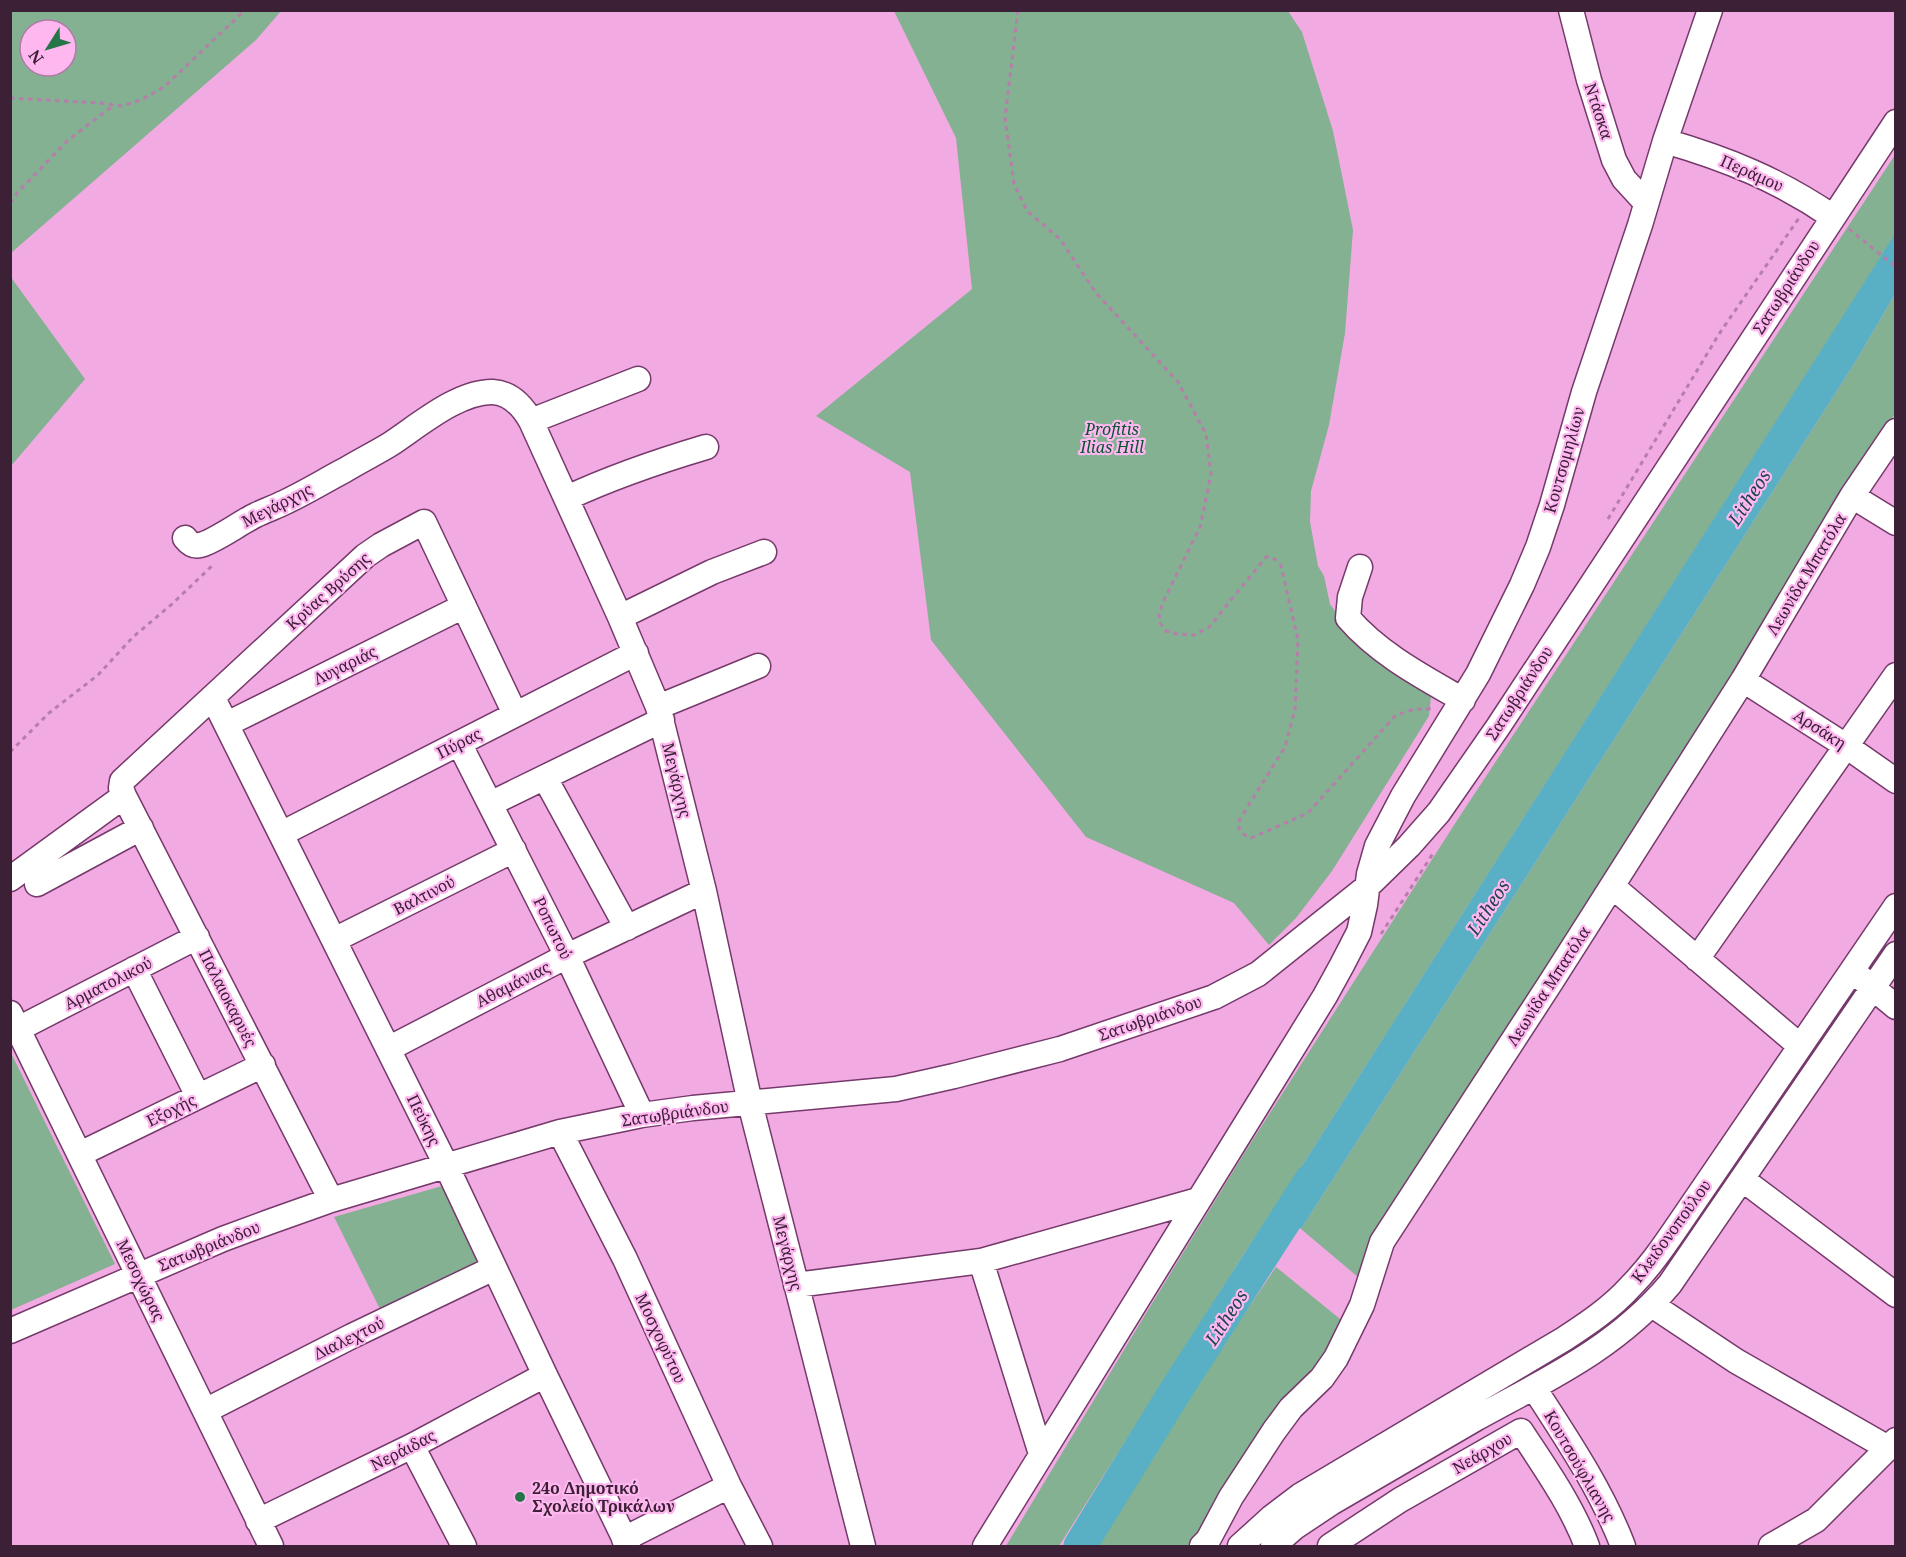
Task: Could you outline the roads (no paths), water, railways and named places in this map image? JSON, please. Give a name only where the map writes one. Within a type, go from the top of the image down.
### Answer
[{"type":"street","name":"Ντάσκα","points":[[1571,10],[1583,60],[1614,160],[1624,179],[1646,203]]},
{"type":"street","name":"Κουτσομηλίων","points":[[985,1546],[1342,965],[1359,932],[1373,856],[1408,788],[1498,636],[1538,547],[1584,392],[1710,10]]},
{"type":"street","name":"Σατωβριάνδου","points":[[10,1331],[223,1239],[332,1200],[560,1132],[642,1115],[896,1089],[954,1076],[1060,1048],[1177,1010],[1214,997],[1258,974],[1368,886],[1425,828],[1457,787],[1896,122]]},
{"type":"street","name":"Περάμου","points":[[1665,141],[1708,154],[1764,176],[1811,202],[1833,218]]},
{"type":"street","points":[[531,421],[638,379]]},
{"type":"street","name":"Μεγάρχης","points":[[185,538],[190,544],[198,546],[207,542],[256,514],[343,471],[442,410],[472,396],[495,392],[513,399],[525,410],[620,616],[660,713],[704,891],[750,1103],[863,1546]]},
{"type":"street","name":"Λεωνίδα Μπατόλα","points":[[1205,1543],[1231,1497],[1274,1431],[1292,1408],[1322,1378],[1336,1358],[1362,1305],[1382,1242],[1743,680],[1852,496],[1896,431]]},
{"type":"street","points":[[567,498],[647,464],[706,447]]},
{"type":"street","points":[[1852,496],[1896,523]]},
{"type":"street","name":"Κρύας Βρύσης","points":[[124,796],[121,784],[124,778],[365,556],[424,522],[515,714]]},
{"type":"street","points":[[620,616],[712,572],[764,552]]},
{"type":"street","points":[[1360,567],[1350,597],[1348,618],[1358,631],[1457,708]]},
{"type":"street","name":"Λυγαριάς","points":[[226,724],[464,606]]},
{"type":"street","name":"Πύρας","points":[[281,834],[636,653]]},
{"type":"street","points":[[490,804],[545,778],[660,713],[758,666]]},
{"type":"street","points":[[1697,959],[1896,675]]},
{"type":"street","name":"Αρσάκη","points":[[1743,680],[1896,781]]},
{"type":"street","name":"Πεύκης","points":[[213,698],[446,1165],[544,1375],[626,1543]]},
{"type":"street","name":"Ροπωτού","points":[[459,743],[567,956],[642,1115]]},
{"type":"street","points":[[545,778],[627,928]]},
{"type":"street","points":[[10,879],[124,796]]},
{"type":"street","name":"Παλαιοκαρυές","points":[[124,796],[332,1200]]},
{"type":"street","points":[[37,884],[141,828]]},
{"type":"street","name":"Βαλτινού","points":[[334,940],[514,849]]},
{"type":"street","points":[[1612,886],[1800,1046]]},
{"type":"street","name":"Αθαμάνιας","points":[[388,1049],[567,956],[704,891]]},
{"type":"street","name":"Κλειδονοπούλου","points":[[1240,1546],[1272,1517],[1308,1490],[1540,1354],[1582,1327],[1615,1301],[1638,1278],[1665,1244],[1896,906]]},
{"type":"street","name":"Αρματολικού","points":[[14,1021],[134,969],[198,937]]},
{"type":"street","name":"Κλειδονοπούλου","points":[[1273,1546],[1294,1527],[1331,1503],[1576,1363],[1618,1335],[1652,1305],[1670,1284],[1896,954]]},
{"type":"street","points":[[134,969],[198,1096]]},
{"type":"street","points":[[1852,970],[1896,1007]]},
{"type":"street","name":"Μεσοχώρας","points":[[14,1021],[271,1546]]},
{"type":"street","name":"Εξοχής","points":[[80,1154],[263,1065]]},
{"type":"street","name":"Μοσχοφύτου","points":[[560,1132],[625,1259],[729,1486],[760,1546]]},
{"type":"street","points":[[1742,1179],[1896,1294]]},
{"type":"street","points":[[796,1285],[981,1261],[1198,1200]]},
{"type":"street","points":[[981,1261],[1041,1454]]},
{"type":"street","name":"Διαλεχτού","points":[[205,1411],[351,1336],[494,1268]]},
{"type":"street","points":[[1652,1305],[1736,1361],[1892,1444],[1816,1520],[1771,1546]]},
{"type":"street","name":"Νεράιδας","points":[[258,1521],[412,1446],[544,1375]]},
{"type":"street","name":"Κουτσούφλιανης","points":[[1534,1388],[1600,1494],[1623,1546]]},
{"type":"street","name":"Νεάρχου","points":[[1330,1546],[1400,1500],[1521,1431],[1574,1515],[1587,1546]]},
{"type":"street","points":[[412,1446],[464,1546]]},
{"type":"street","points":[[626,1543],[729,1486]]},
{"type":"water","name":"Litheos","points":[[1895,234],[1895,294],[1854,364],[1301,1229],[1274,1210]]},
{"type":"waterway","name":"Litheos","points":[[1080,1546],[1173,1395],[1311,1180]]},
{"type":"place","name":"24ο Δημοτικό Σχολείο Τρικάλων","points":[[520,1497]]},
{"type":"park label","name":"Profitis Ilias Hill","points":[[1112,438]]}]
